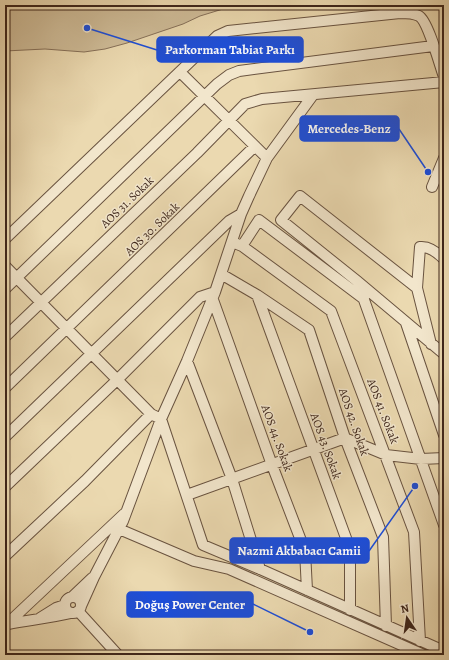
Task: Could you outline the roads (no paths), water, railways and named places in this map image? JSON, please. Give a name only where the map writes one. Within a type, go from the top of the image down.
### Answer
[{"type":"street","points":[[5,239],[217,36],[228,31],[400,13],[411,14],[420,17],[427,27],[444,77]]},
{"type":"street","points":[[5,289],[204,96],[229,75],[239,71],[433,46]]},
{"type":"street","points":[[180,72],[267,158]]},
{"type":"street","name":"AOS 31. Sokak","points":[[5,337],[230,121],[245,104],[252,101],[444,82]]},
{"type":"street","points":[[6,624],[48,618],[73,606],[89,580],[94,577],[127,511],[161,419],[187,361],[221,274],[241,214],[267,158],[313,95]]},
{"type":"street","name":"AOS 30. Sokak","points":[[5,388],[67,330],[255,146]]},
{"type":"street","points":[[432,187],[444,158]]},
{"type":"street","points":[[417,288],[300,196],[281,220],[444,354]]},
{"type":"street","points":[[5,438],[229,221],[241,214]]},
{"type":"street","points":[[242,246],[259,220],[364,299]]},
{"type":"street","name":"AOS 41. Sokak","points":[[232,242],[242,246],[331,311],[414,532],[420,641]]},
{"type":"street","points":[[431,344],[417,288],[420,247],[425,246],[444,259]]},
{"type":"street","points":[[5,266],[151,414],[161,419],[204,545],[444,651]]},
{"type":"street","name":"AOS 42. Sokak","points":[[221,274],[257,295],[309,330],[345,438],[383,537],[386,626]]},
{"type":"street","points":[[357,281],[422,459],[444,525]]},
{"type":"street","points":[[5,487],[200,298],[213,294]]},
{"type":"street","name":"AOS 44. Sokak","points":[[213,294],[272,465],[305,550],[307,590]]},
{"type":"street","name":"AOS 43. Sokak","points":[[257,295],[350,549],[350,610]]},
{"type":"street","points":[[406,322],[444,435]]},
{"type":"street","points":[[187,361],[232,479],[260,569]]},
{"type":"street","points":[[5,556],[85,481],[151,414]]},
{"type":"street","points":[[187,495],[345,438],[386,455],[422,459],[444,458]]},
{"type":"street","points":[[6,624],[127,511]]},
{"type":"street","points":[[119,529],[194,561],[229,569],[424,655]]},
{"type":"street","points":[[73,606],[118,655]]},
{"type":"place","name":"Parkorman Tabiat Parkı","points":[[87,28]]},
{"type":"place","name":"Mercedes-Benz","points":[[428,172]]},
{"type":"place","name":"Nazmi Akbabacı Camii","points":[[415,486]]},
{"type":"place","name":"Doğuş Power Center","points":[[310,632]]}]
